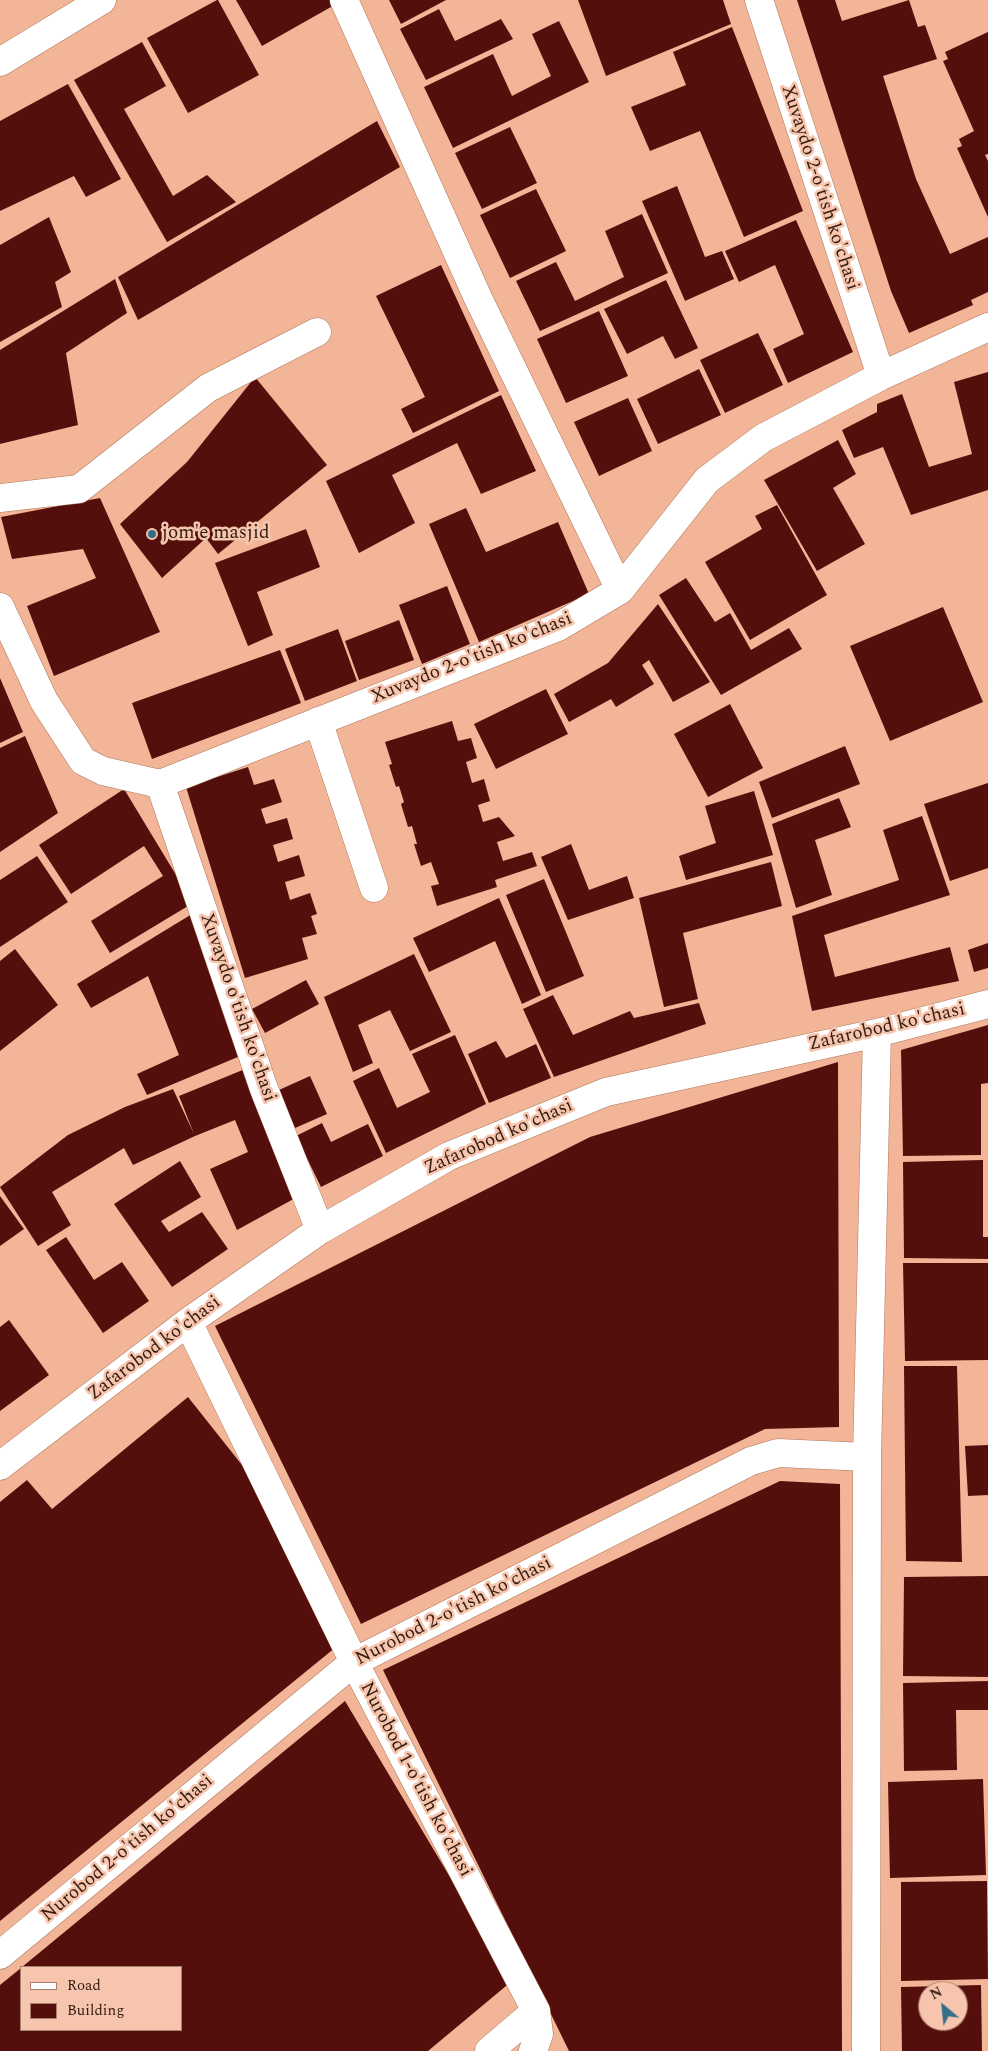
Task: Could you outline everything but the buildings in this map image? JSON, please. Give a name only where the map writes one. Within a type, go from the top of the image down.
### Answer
[{"type":"street","points":[[0,62],[102,0]]},
{"type":"street","points":[[344,0],[478,298],[620,590]]},
{"type":"street","name":"Xuvaydo 2-o'tish ko'chasi","points":[[759,0],[881,376]]},
{"type":"street","name":"Xuvaydo 2-o'tish ko'chasi","points":[[160,784],[558,627],[620,590],[707,480],[764,438],[881,376],[988,327]]},
{"type":"street","points":[[0,498],[80,489],[208,388],[317,332]]},
{"type":"street","points":[[0,607],[44,701],[83,761],[103,771],[160,784]]},
{"type":"street","points":[[318,722],[374,888]]},
{"type":"street","name":"Xuvaydo o'tish ko'chasi","points":[[160,784],[264,1089],[320,1230]]},
{"type":"street","name":"Zafarobod ko'chasi","points":[[0,1466],[188,1322],[320,1230],[449,1156],[606,1092],[877,1033],[988,1004]]},
{"type":"street","points":[[866,2051],[867,1457],[877,1033]]},
{"type":"street","name":"Nurobod 1-o'tish ko'chasi","points":[[188,1322],[354,1662],[536,2011],[538,2034],[533,2051]]},
{"type":"street","name":"Nurobod 2-o'tish ko'chasi","points":[[0,1955],[354,1662],[751,1461],[778,1454],[867,1457]]},
{"type":"street","points":[[489,2051],[536,2011]]},
{"type":"place","name":"jom'e masjid","points":[[152,534]]}]
